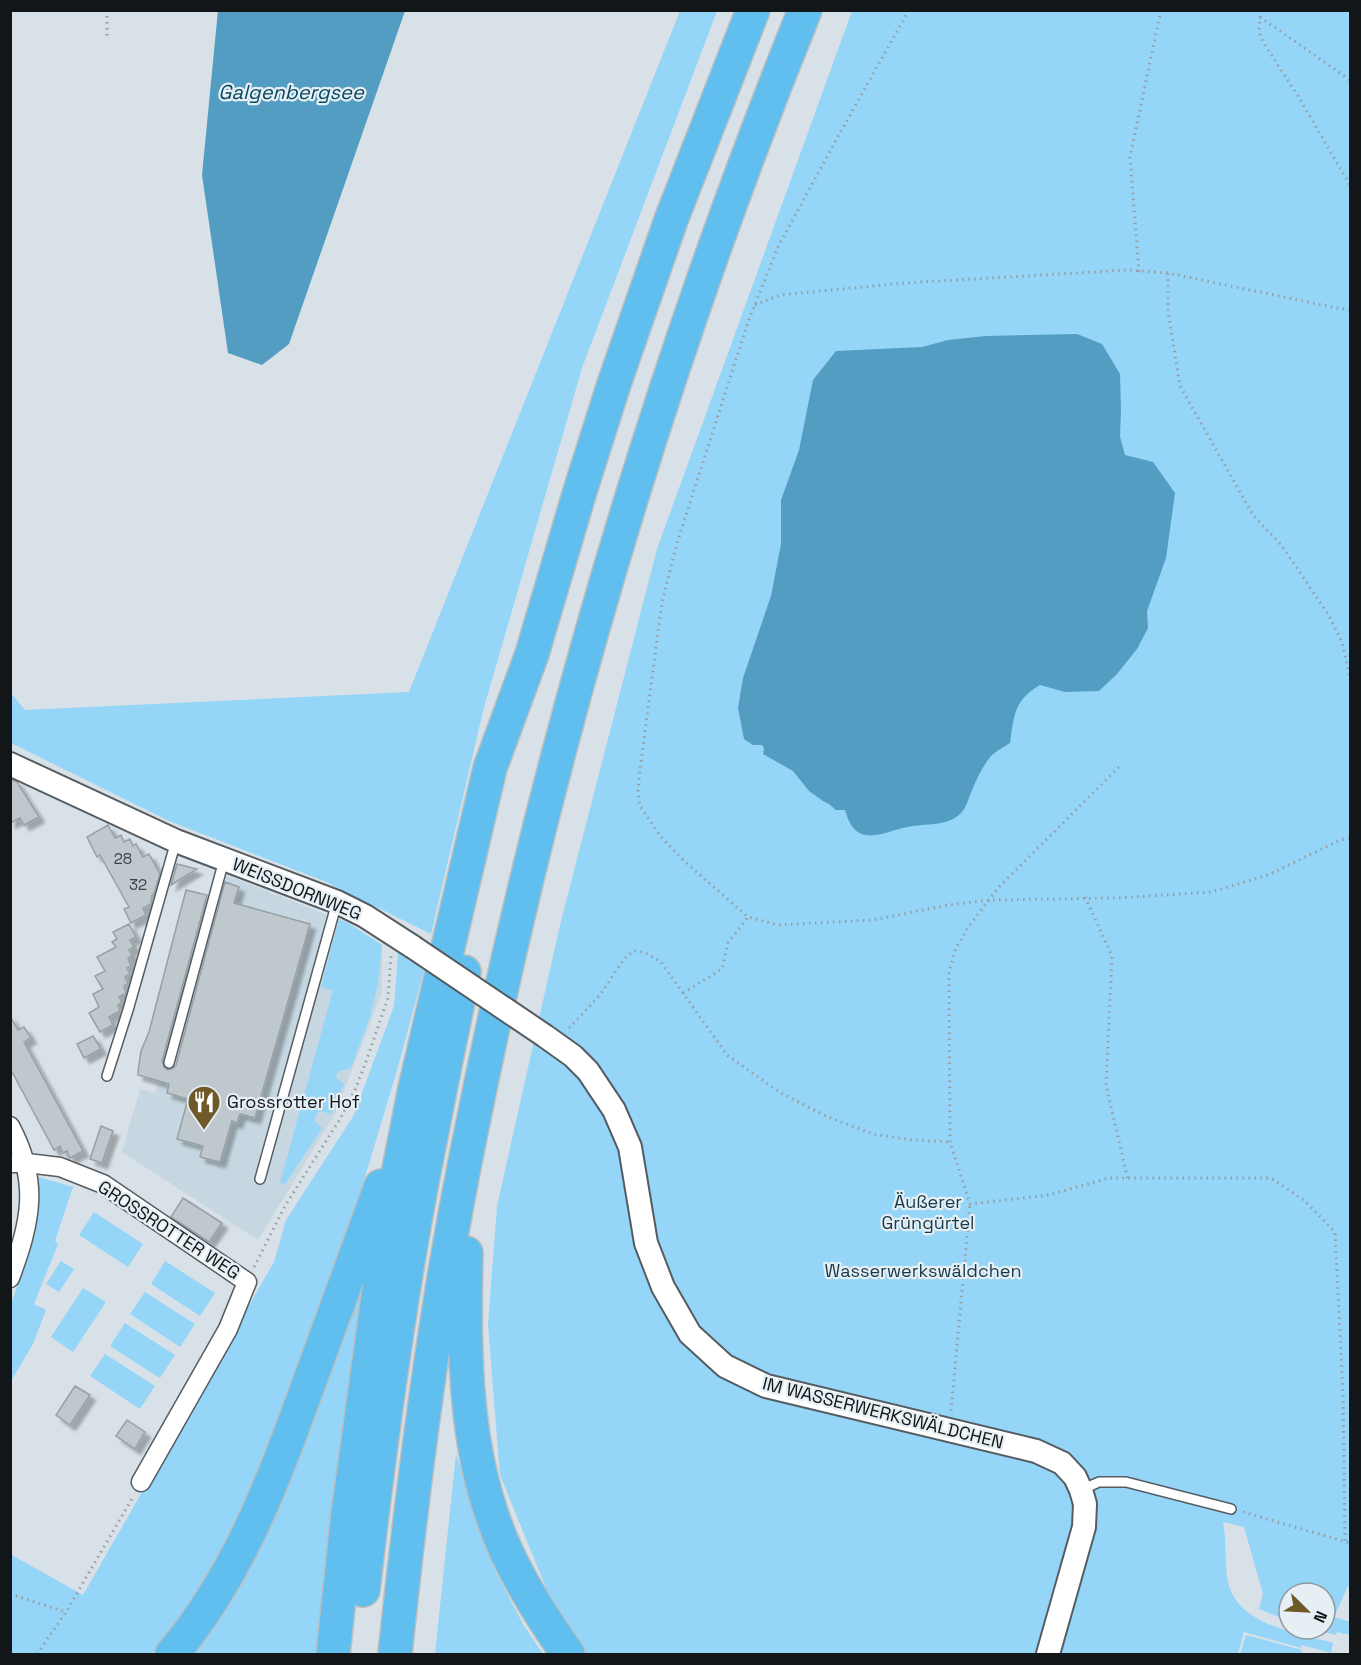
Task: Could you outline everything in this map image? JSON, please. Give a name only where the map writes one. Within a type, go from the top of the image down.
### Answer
[{"type":"highway","points":[[333,1654],[348,1513],[379,1290],[415,1088],[490,768],[532,654],[580,491],[671,220],[753,10]]},
{"type":"highway","points":[[394,1654],[428,1386],[467,1150],[530,864],[594,619],[656,418],[741,173],[805,10]]},
{"type":"highway","points":[[356,1654],[378,1463],[422,1179],[478,907],[510,774],[532,654]]},
{"type":"highway","points":[[172,1654],[222,1584],[259,1512],[283,1453],[415,1088]]},
{"type":"highway","points":[[467,1150],[465,1348],[468,1405],[478,1464],[489,1507],[507,1552],[530,1598],[568,1654]]},
{"type":"street","name":"WEISSDORNWEG","points":[[10,764],[176,842],[338,902],[365,916],[413,947]]},
{"type":"street","name":"IM WASSERWERKSWÄLDCHEN","points":[[413,947],[555,1033],[588,1071],[614,1110],[630,1146],[646,1243],[663,1287],[690,1334],[725,1366],[766,1386],[1036,1451],[1062,1464],[1075,1477],[1085,1504],[1084,1527],[1048,1654]]},
{"type":"street","points":[[10,1126],[19,1163],[30,1189],[28,1218],[20,1251],[10,1278]]},
{"type":"street","name":"GROSSROTTER WEG","points":[[19,1163],[60,1167],[103,1184],[247,1282],[228,1329],[141,1482]]},
{"type":"lane","points":[[108,1076],[176,842]]},
{"type":"lane","points":[[169,1063],[224,860]]},
{"type":"lane","points":[[260,1179],[338,902]]},
{"type":"lane","points":[[1081,1490],[1099,1482],[1126,1482],[1231,1509]]},
{"type":"path","points":[[107,10],[108,37]]},
{"type":"path","points":[[909,10],[778,247],[731,370],[662,602],[638,790],[640,806],[661,837],[683,860],[748,917],[778,925],[873,920],[948,904],[989,900],[1116,898],[1211,892],[1268,875],[1340,840],[1350,838]]},
{"type":"path","points":[[1139,272],[1130,157],[1161,10]]},
{"type":"path","points":[[1260,10],[1259,32],[1263,42],[1298,96],[1350,185]]},
{"type":"path","points":[[1260,17],[1350,80]]},
{"type":"path","points":[[755,305],[780,295],[904,283],[1128,270],[1168,273],[1350,310]]},
{"type":"path","points":[[1168,273],[1168,311],[1180,386],[1253,515],[1282,546],[1328,614],[1342,642],[1350,677]]},
{"type":"path","points":[[949,1431],[970,1204],[950,1142],[949,972],[956,948],[969,926],[999,887],[1119,767]]},
{"type":"path","points":[[1085,897],[1112,956],[1106,1086],[1128,1180]]},
{"type":"path","points":[[683,993],[722,969],[728,943],[748,917]]},
{"type":"path","points":[[555,1033],[600,995],[624,959],[633,951],[644,952],[661,962],[726,1055],[778,1092],[828,1117],[873,1134],[912,1140],[950,1142]]},
{"type":"path","points":[[247,1282],[285,1206],[340,1119],[355,1090],[388,998],[389,976]]},
{"type":"path","points":[[970,1204],[1049,1195],[1109,1178],[1128,1180],[1271,1178],[1305,1201],[1335,1232],[1343,1394],[1345,1541]]},
{"type":"path","points":[[36,1654],[66,1612],[141,1482]]},
{"type":"path","points":[[1231,1509],[1350,1543]]},
{"type":"path","points":[[10,1594],[66,1612]]},
{"type":"shaded area","points":[[216,871],[348,923],[382,945],[382,992],[335,1114],[258,1240],[122,1152],[140,1089],[155,1093]]},
{"type":"green space","points":[[680,11],[717,11],[582,368],[483,711],[431,934],[324,881],[169,821],[11,743],[11,693],[25,710],[409,692]]},
{"type":"green space","name":"Äußerer Grüngürtel","points":[[852,11],[1350,11],[1350,1586],[1337,1610],[1337,1581],[1277,1581],[1277,1616],[1259,1609],[1263,1594],[1244,1527],[1223,1522],[1228,1582],[1234,1597],[1243,1608],[1256,1618],[1277,1627],[1277,1641],[1325,1641],[1333,1643],[1331,1653],[1302,1645],[1301,1648],[1244,1632],[1238,1654],[587,1654],[553,1605],[500,1475],[488,1325],[497,1206],[560,925],[657,549]]},
{"type":"green space","points":[[339,919],[382,945],[378,983],[370,1017],[351,1068],[339,1071],[336,1075],[337,1079],[344,1084],[331,1114],[320,1111],[316,1115],[315,1122],[322,1128],[285,1184],[280,1183],[333,990],[321,987]]},
{"type":"green space","points":[[398,952],[424,970],[398,1067],[350,1227],[244,1508],[209,1578],[177,1625],[152,1654],[11,1654],[10,1554],[83,1595],[274,1262],[286,1220],[354,1115],[394,1006]]},
{"type":"green space","points":[[35,1176],[73,1187],[55,1241],[58,1244],[34,1304],[46,1310],[33,1344],[11,1381],[11,1302],[36,1224]]},
{"type":"green space","points":[[94,1212],[143,1244],[128,1267],[79,1235]]},
{"type":"green space","points":[[61,1261],[74,1269],[59,1292],[46,1284]]},
{"type":"green space","points":[[165,1261],[215,1293],[200,1316],[151,1284]]},
{"type":"green space","points":[[368,1280],[322,1654],[186,1654],[360,1282]]},
{"type":"green space","points":[[83,1288],[106,1302],[73,1352],[51,1337]]},
{"type":"green space","points":[[145,1292],[195,1324],[180,1347],[130,1314]]},
{"type":"green space","points":[[125,1323],[175,1355],[160,1378],[110,1346]]},
{"type":"green space","points":[[105,1354],[155,1386],[140,1409],[90,1376]]},
{"type":"green space","points":[[456,1454],[497,1574],[523,1624],[543,1654],[435,1654]]},
{"type":"green space","name":"Äußerer Grüngürtel","points":[[1337,1618],[1350,1622],[1350,1635],[1337,1632]]},
{"type":"green space","points":[[1246,1635],[1302,1650],[1301,1654],[1240,1654]]},
{"type":"water","name":"Galgenbergsee","points":[[218,10],[405,11],[289,344],[262,365],[228,353],[202,175]]},
{"type":"water","points":[[1077,334],[1102,344],[1120,374],[1120,437],[1125,455],[1153,462],[1175,493],[1166,558],[1147,611],[1148,628],[1137,649],[1117,674],[1099,691],[1065,692],[1040,685],[1025,696],[1014,716],[1010,743],[988,759],[961,813],[943,823],[908,827],[879,834],[863,834],[856,830],[850,822],[845,810],[836,810],[809,791],[793,771],[763,754],[762,745],[753,745],[744,739],[738,708],[743,678],[771,596],[781,544],[781,500],[799,450],[813,380],[836,351],[922,347],[948,340],[986,336]]},
{"type":"building","points":[[10,779],[17,782],[39,817],[24,825],[20,818],[10,823]]},
{"type":"building","points":[[108,825],[115,838],[121,835],[124,842],[130,839],[133,846],[136,844],[143,857],[149,854],[160,874],[151,904],[143,908],[146,915],[131,923],[124,909],[129,907],[100,855],[97,857],[87,837]]},
{"type":"building","points":[[177,864],[197,869],[171,885]]},
{"type":"building","points":[[225,882],[239,887],[234,903],[310,924],[255,1118],[240,1114],[237,1123],[232,1121],[220,1162],[200,1157],[203,1146],[177,1139],[188,1099],[167,1093],[169,1084],[138,1075],[138,1072],[141,1051],[149,1032],[186,890],[207,895],[162,1061],[168,1070],[176,1065]]},
{"type":"building","points":[[129,924],[136,937],[130,940],[134,947],[129,950],[132,956],[128,958],[131,966],[127,968],[130,974],[125,977],[128,984],[124,986],[126,993],[119,997],[122,1002],[118,1005],[120,1011],[109,1017],[113,1025],[100,1032],[89,1013],[99,1007],[93,994],[103,989],[95,976],[105,971],[97,957],[116,947],[112,942],[117,939],[113,932]]},
{"type":"building","points":[[10,1016],[18,1030],[24,1027],[31,1038],[24,1042],[83,1151],[70,1158],[67,1151],[63,1153],[60,1146],[54,1150],[10,1068]]},
{"type":"building","points":[[93,1036],[101,1049],[84,1058],[77,1044]]},
{"type":"building","points":[[101,1126],[113,1131],[102,1163],[90,1159]]},
{"type":"building","points":[[183,1198],[222,1223],[209,1242],[171,1217]]},
{"type":"building","points":[[75,1386],[90,1395],[70,1425],[56,1415]]},
{"type":"building","points":[[127,1420],[145,1432],[135,1449],[116,1436]]},
{"type":"place","name":"Grossrotter Hof","points":[[204,1131]]},
{"type":"park label","name":"Wasserwerkswäldchen","points":[[923,1271]]}]
